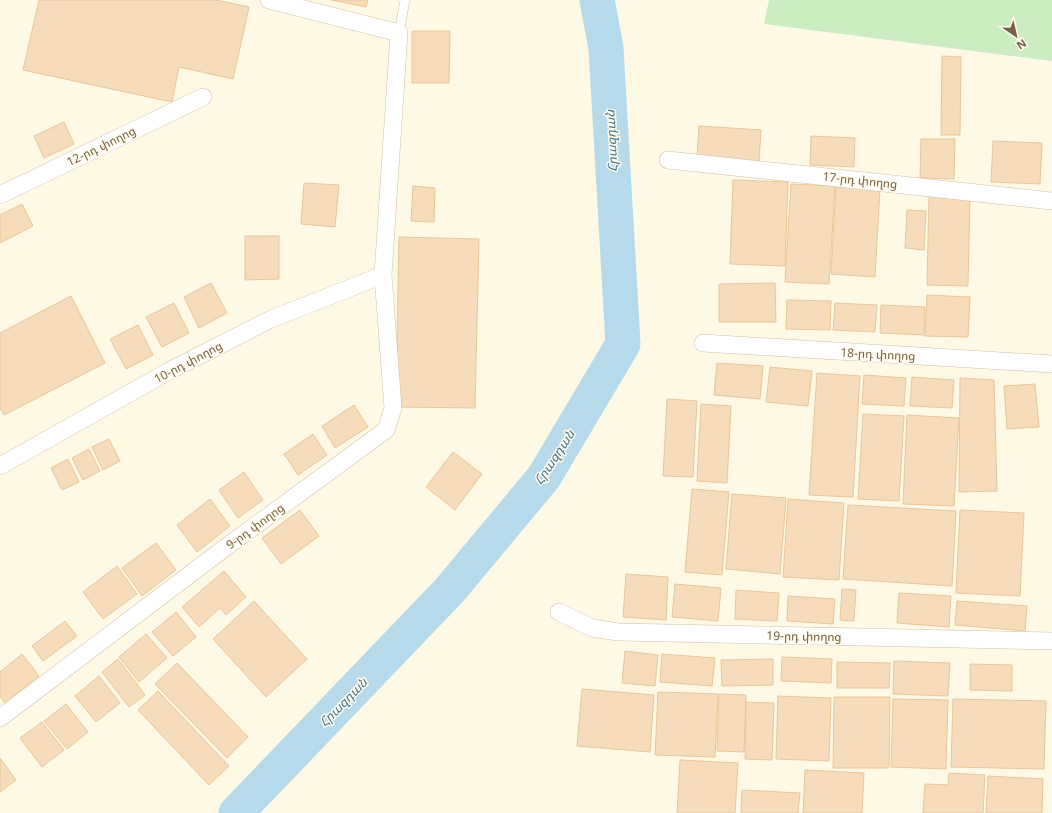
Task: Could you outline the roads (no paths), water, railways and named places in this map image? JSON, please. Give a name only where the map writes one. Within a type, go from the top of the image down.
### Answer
[{"type":"street","points":[[269,0],[399,33]]},
{"type":"street","name":"9-րդ փողոց","points":[[0,718],[222,550],[386,430],[392,408],[383,275],[399,33]]},
{"type":"street","name":"12-րդ փողոց","points":[[0,195],[203,96]]},
{"type":"street","name":"17-րդ փողոց","points":[[668,160],[1052,201]]},
{"type":"street","name":"10-րդ փողոց","points":[[0,466],[169,371],[270,320],[383,275]]},
{"type":"street","name":"18-րդ փողոց","points":[[703,343],[1052,364]]},
{"type":"street","name":"19-րդ փողոց","points":[[559,612],[592,628],[618,632],[1052,641]]},
{"type":"lane","points":[[399,33],[405,0]]},
{"type":"waterway","name":"Հրազդան","points":[[236,813],[449,591],[544,477],[623,344],[606,48],[597,0]]}]
